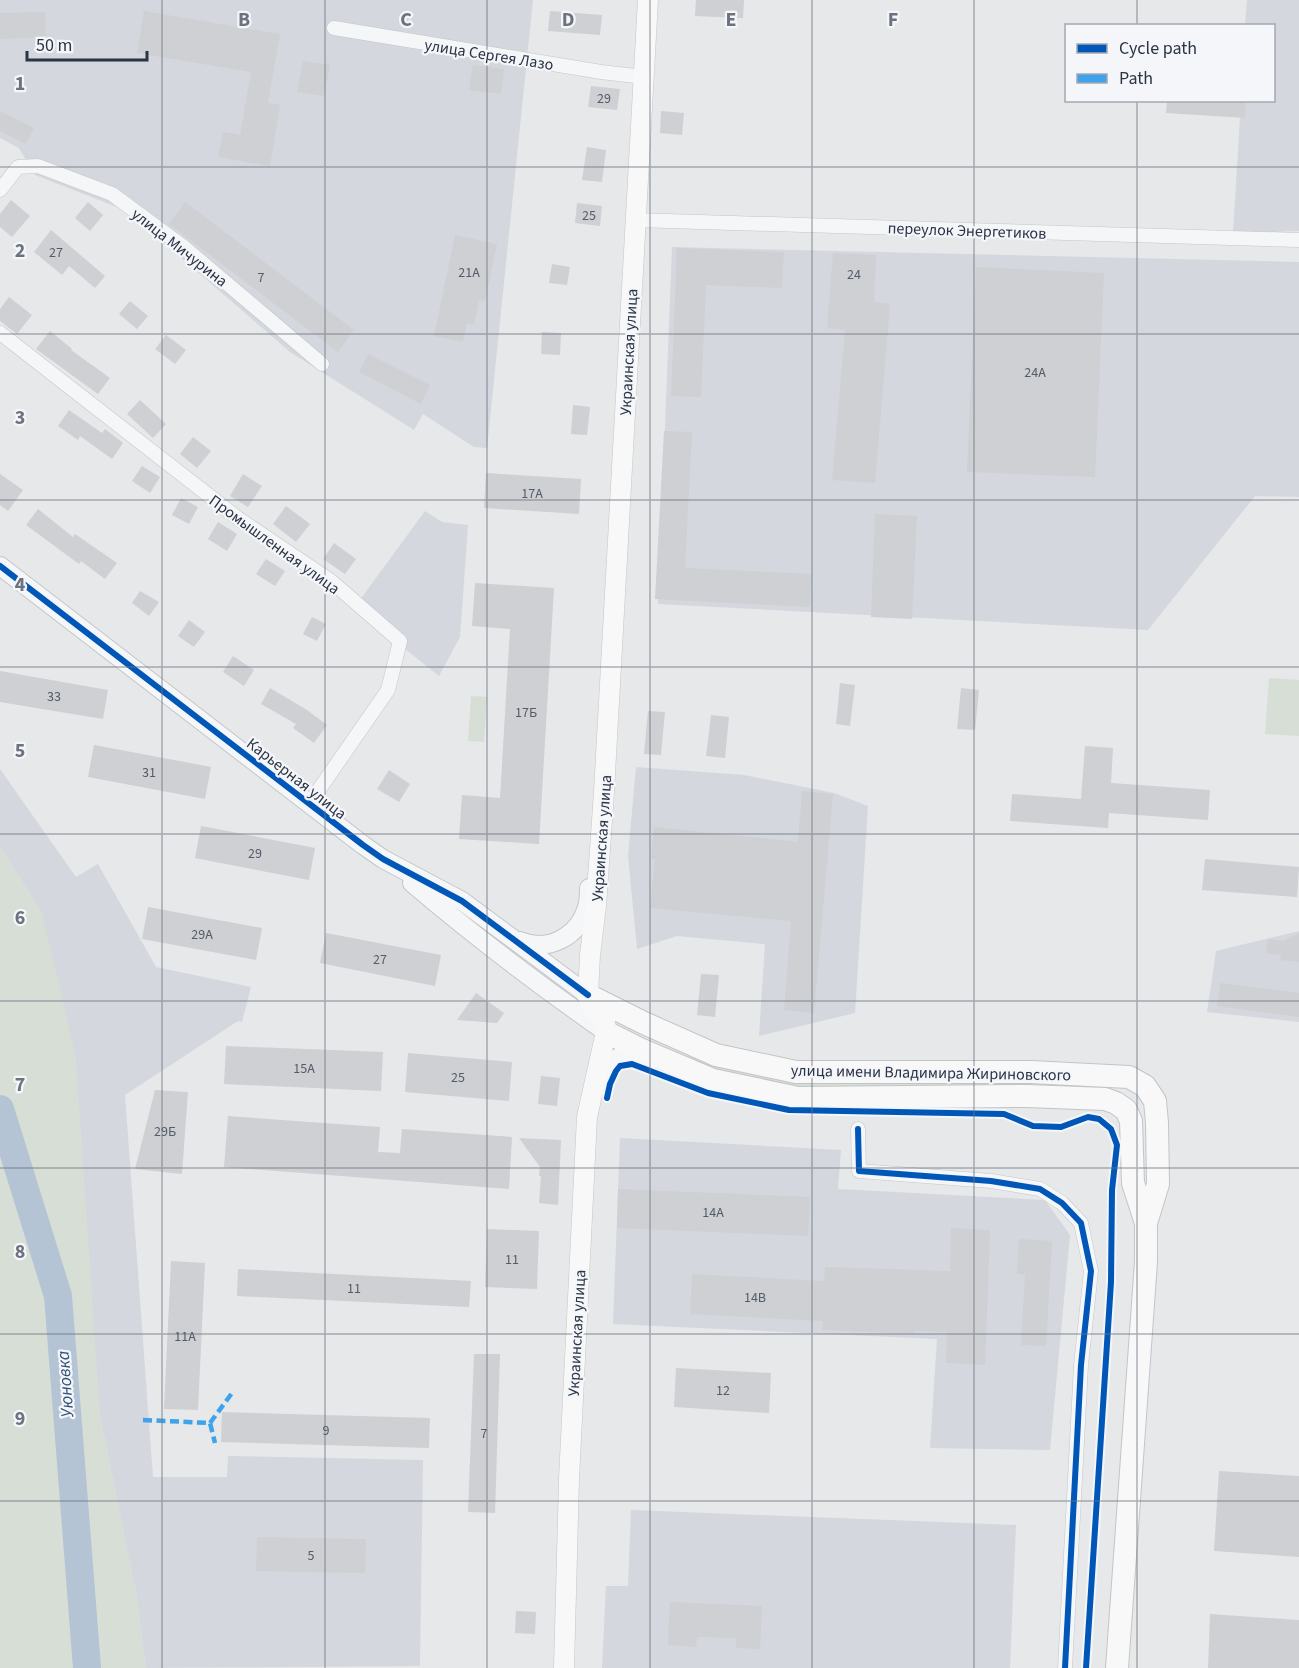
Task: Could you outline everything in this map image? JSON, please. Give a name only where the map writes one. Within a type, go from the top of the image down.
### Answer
[{"type":"main road","name":"Украинская улица","points":[[588,995],[604,792],[648,0]]},
{"type":"main road","points":[[588,995],[592,1007],[605,1021],[606,1032]]},
{"type":"main road","name":"улица имени Владимира Жириновского","points":[[588,995],[716,1055],[796,1072],[1031,1071],[1129,1077],[1145,1086],[1155,1101],[1158,1184],[1146,1223],[1146,1262],[1117,1668]]},
{"type":"main road","name":"Украинская улица","points":[[564,1668],[570,1455],[587,1117],[606,1032]]},
{"type":"main road","name":"улица имени Владимира Жириновского","points":[[606,1032],[713,1080],[798,1098],[1027,1096],[1105,1099],[1126,1110],[1131,1121],[1133,1183],[1146,1223]]},
{"type":"street","name":"улица Сергея Лазо","points":[[334,28],[644,77]]},
{"type":"street","name":"улица Мичурина","points":[[0,190],[18,167],[38,166],[112,194],[185,248],[322,364]]},
{"type":"street","name":"переулок Энергетиков","points":[[634,220],[1299,240]]},
{"type":"street","name":"Промышленная улица","points":[[0,333],[238,519],[331,581],[400,641],[388,690],[309,804]]},
{"type":"street","name":"Карьерная улица","points":[[0,566],[383,859],[455,920],[606,1032]]},
{"type":"street","points":[[509,936],[536,946],[546,945],[561,940],[577,927],[587,906],[595,838],[604,792]]},
{"type":"street","name":"Карьерная улица","points":[[383,859],[462,901],[588,995]]},
{"type":"street","points":[[585,1155],[607,1068],[612,1060],[627,1054],[681,1074],[713,1080]]},
{"type":"street","points":[[858,1129],[859,1171],[991,1180],[1040,1189],[1062,1203],[1081,1223],[1091,1271],[1081,1365],[1065,1668]]},
{"type":"shaded area","points":[[0,0],[533,0],[487,448],[474,447],[423,414],[414,430],[290,352],[127,211],[35,175],[19,148],[0,138]]},
{"type":"shaded area","points":[[1247,0],[1299,0],[1299,231],[1233,233],[1241,102],[1275,102],[1275,24],[1245,24]]},
{"type":"shaded area","points":[[672,247],[1299,262],[1299,497],[1255,496],[1148,630],[658,604]]},
{"type":"shaded area","points":[[425,511],[442,522],[468,525],[460,637],[439,676],[354,608]]},
{"type":"shaded area","points":[[1269,678],[1299,680],[1299,736],[1265,734]]},
{"type":"shaded area","points":[[471,696],[487,697],[484,742],[468,741]]},
{"type":"shaded area","points":[[636,767],[744,775],[834,793],[868,806],[855,1013],[759,1036],[765,944],[677,936],[637,949],[628,856]]},
{"type":"shaded area","points":[[0,769],[76,877],[98,864],[156,967],[251,987],[242,1022],[238,1021],[125,1095],[153,1477],[227,1477],[228,1456],[423,1460],[420,1666],[146,1668],[137,1598],[100,1416],[42,913],[0,847]]},
{"type":"shaded area","points":[[0,847],[42,913],[76,1057],[100,1416],[137,1598],[146,1668],[0,1668]]},
{"type":"shaded area","points":[[1299,931],[1299,1022],[1207,1012],[1216,951]]},
{"type":"shaded area","points":[[689,1053],[1066,1082],[1066,1089],[809,1089],[724,1073],[687,1059]]},
{"type":"shaded area","points":[[620,1138],[841,1150],[838,1189],[1045,1200],[1070,1235],[1050,1450],[930,1448],[937,1339],[613,1324]]},
{"type":"shaded area","points":[[631,1510],[1016,1525],[1010,1668],[602,1668],[606,1586],[628,1586]]},
{"type":"building","points":[[696,0],[744,0],[743,18],[695,16]]},
{"type":"building","points":[[144,11],[280,34],[268,103],[280,105],[270,166],[218,157],[223,132],[240,135],[251,72],[137,53]]},
{"type":"building","points":[[550,11],[602,15],[600,35],[548,31]]},
{"type":"building","points":[[45,12],[46,37],[0,39],[0,13]]},
{"type":"building","points":[[303,61],[330,65],[324,96],[297,92]]},
{"type":"building","points":[[473,65],[504,69],[501,94],[469,90]]},
{"type":"building","points":[[591,86],[620,89],[617,110],[588,107]]},
{"type":"building","points":[[1167,102],[1246,102],[1245,118],[1166,113]]},
{"type":"building","points":[[0,111],[34,128],[26,144],[0,131]]},
{"type":"building","points":[[661,111],[684,113],[682,135],[660,133]]},
{"type":"building","points":[[587,147],[606,150],[602,182],[582,180]]},
{"type":"building","points":[[11,200],[30,216],[12,237],[0,227],[0,214]]},
{"type":"building","points":[[88,202],[103,215],[90,231],[75,218]]},
{"type":"building","points":[[185,202],[354,330],[338,352],[169,224]]},
{"type":"building","points":[[577,203],[602,206],[600,226],[575,223]]},
{"type":"building","points":[[51,230],[105,276],[95,288],[69,266],[62,275],[34,252]]},
{"type":"building","points":[[455,235],[497,244],[485,301],[479,300],[474,325],[467,323],[463,342],[434,336]]},
{"type":"building","points":[[677,248],[784,252],[782,288],[706,285],[701,397],[671,396]]},
{"type":"building","points":[[833,253],[876,255],[874,302],[890,304],[875,483],[832,480],[845,330],[827,328]]},
{"type":"building","points":[[552,264],[570,267],[567,285],[549,283]]},
{"type":"building","points":[[976,267],[1104,273],[1095,477],[967,472]]},
{"type":"building","points":[[9,297],[32,315],[17,334],[0,321],[0,309]]},
{"type":"building","points":[[130,301],[148,316],[137,329],[119,314]]},
{"type":"building","points":[[50,331],[71,350],[110,378],[98,394],[36,349]]},
{"type":"building","points":[[542,332],[561,333],[560,355],[541,354]]},
{"type":"building","points":[[166,335],[186,350],[175,364],[155,349]]},
{"type":"building","points":[[368,354],[430,385],[421,404],[359,372]]},
{"type":"building","points":[[140,400],[166,424],[153,438],[127,414]]},
{"type":"building","points":[[573,405],[590,407],[587,435],[571,434]]},
{"type":"building","points":[[69,410],[102,433],[105,429],[123,443],[112,459],[80,436],[78,440],[58,426]]},
{"type":"building","points":[[664,431],[692,432],[685,568],[812,574],[810,607],[655,599]]},
{"type":"building","points":[[193,437],[211,451],[197,468],[180,454]]},
{"type":"building","points":[[142,466],[160,477],[150,493],[132,481]]},
{"type":"building","points":[[486,473],[581,479],[579,514],[484,508]]},
{"type":"building","points":[[0,474],[23,490],[8,511],[0,505]]},
{"type":"building","points":[[243,474],[262,486],[248,507],[230,496]]},
{"type":"building","points":[[181,498],[198,507],[189,524],[172,515]]},
{"type":"building","points":[[286,506],[310,524],[296,542],[273,524]]},
{"type":"building","points":[[38,509],[73,537],[75,534],[117,563],[105,579],[81,561],[79,564],[26,525]]},
{"type":"building","points":[[875,514],[917,516],[912,619],[871,617]]},
{"type":"building","points":[[218,522],[237,534],[227,551],[208,539]]},
{"type":"building","points":[[334,543],[356,559],[345,574],[323,559]]},
{"type":"building","points":[[266,559],[285,571],[275,586],[256,574]]},
{"type":"building","points":[[475,583],[554,588],[539,844],[459,839],[462,795],[500,798],[510,629],[472,626]]},
{"type":"building","points":[[140,591],[159,602],[149,616],[132,603]]},
{"type":"building","points":[[312,617],[326,624],[317,641],[303,634]]},
{"type":"building","points":[[189,620],[205,632],[194,647],[178,636]]},
{"type":"building","points":[[233,656],[254,670],[244,686],[223,672]]},
{"type":"building","points":[[0,671],[108,690],[103,719],[0,702]]},
{"type":"building","points":[[840,683],[855,685],[850,726],[836,724]]},
{"type":"building","points":[[270,688],[327,725],[314,743],[293,728],[296,724],[261,704]]},
{"type":"building","points":[[961,688],[979,690],[975,730],[957,729]]},
{"type":"building","points":[[648,711],[665,712],[661,755],[644,754]]},
{"type":"building","points":[[711,715],[729,717],[725,758],[706,756]]},
{"type":"building","points":[[94,745],[211,767],[205,799],[88,777]]},
{"type":"building","points":[[1085,746],[1113,748],[1111,783],[1210,790],[1208,820],[1109,813],[1108,828],[1010,821],[1012,794],[1081,799]]},
{"type":"building","points":[[389,770],[410,784],[399,802],[377,789]]},
{"type":"building","points":[[802,791],[833,794],[814,1013],[784,1010],[791,921],[650,908],[655,859],[651,859],[654,827],[798,842]]},
{"type":"building","points":[[201,826],[315,848],[309,880],[195,858]]},
{"type":"building","points":[[1205,859],[1299,867],[1297,897],[1202,890]]},
{"type":"building","points":[[148,907],[262,928],[256,960],[142,939]]},
{"type":"building","points":[[326,933],[441,955],[435,986],[320,963]]},
{"type":"building","points":[[1299,933],[1299,962],[1280,960],[1281,955],[1266,953],[1268,939],[1284,941]]},
{"type":"building","points":[[701,974],[719,975],[715,1017],[697,1015]]},
{"type":"building","points":[[1220,983],[1299,993],[1299,1017],[1217,1006]]},
{"type":"building","points":[[476,993],[504,1013],[497,1023],[457,1020]]},
{"type":"building","points":[[226,1046],[383,1052],[381,1091],[224,1084]]},
{"type":"building","points":[[408,1053],[512,1062],[509,1101],[405,1092]]},
{"type":"building","points":[[541,1076],[560,1078],[557,1106],[538,1104]]},
{"type":"building","points":[[155,1090],[188,1092],[182,1174],[135,1169]]},
{"type":"building","points":[[228,1116],[380,1127],[378,1152],[400,1153],[402,1129],[512,1137],[509,1189],[224,1167]]},
{"type":"building","points":[[519,1138],[561,1140],[558,1205],[539,1203],[540,1167]]},
{"type":"building","points":[[618,1189],[810,1197],[808,1236],[617,1228]]},
{"type":"building","points":[[951,1228],[990,1230],[985,1365],[946,1363],[947,1332],[915,1331],[915,1334],[822,1330],[823,1321],[690,1314],[692,1274],[824,1281],[825,1267],[950,1271]]},
{"type":"building","points":[[487,1229],[539,1231],[537,1289],[485,1287]]},
{"type":"building","points":[[1019,1239],[1052,1241],[1046,1346],[1021,1345],[1025,1274],[1017,1274]]},
{"type":"building","points":[[171,1261],[205,1263],[198,1410],[164,1409]]},
{"type":"building","points":[[238,1269],[471,1281],[469,1307],[237,1296]]},
{"type":"building","points":[[474,1354],[500,1354],[495,1513],[468,1512]]},
{"type":"building","points":[[676,1368],[771,1373],[769,1413],[674,1407]]},
{"type":"building","points":[[222,1412],[430,1418],[429,1448],[221,1442]]},
{"type":"building","points":[[1219,1471],[1299,1476],[1299,1557],[1214,1551]]},
{"type":"building","points":[[257,1537],[366,1539],[365,1573],[256,1571]]},
{"type":"building","points":[[670,1602],[762,1606],[760,1649],[736,1648],[736,1638],[697,1637],[696,1647],[668,1645]]},
{"type":"building","points":[[516,1611],[536,1612],[535,1634],[515,1633]]},
{"type":"building","points":[[1210,1614],[1299,1620],[1299,1668],[1208,1668]]},
{"type":"waterway","name":"Уюновка","points":[[0,1109],[58,1296],[87,1668]]},
{"type":"marked path","points":[[210,1423],[232,1393]]},
{"type":"marked path","points":[[143,1420],[210,1423],[215,1443]]},
{"type":"cycle path","points":[[0,566],[363,845],[383,859],[462,901],[588,995]]},
{"type":"cycle path","points":[[607,1098],[616,1071],[620,1066],[632,1064],[708,1093],[789,1110],[1004,1114],[1033,1126],[1061,1127],[1088,1117],[1099,1119],[1111,1129],[1117,1145],[1112,1190],[1111,1282],[1086,1668]]},
{"type":"cycle path","points":[[858,1129],[859,1171],[991,1181],[1040,1189],[1062,1203],[1081,1223],[1091,1271],[1081,1365],[1065,1668]]}]
